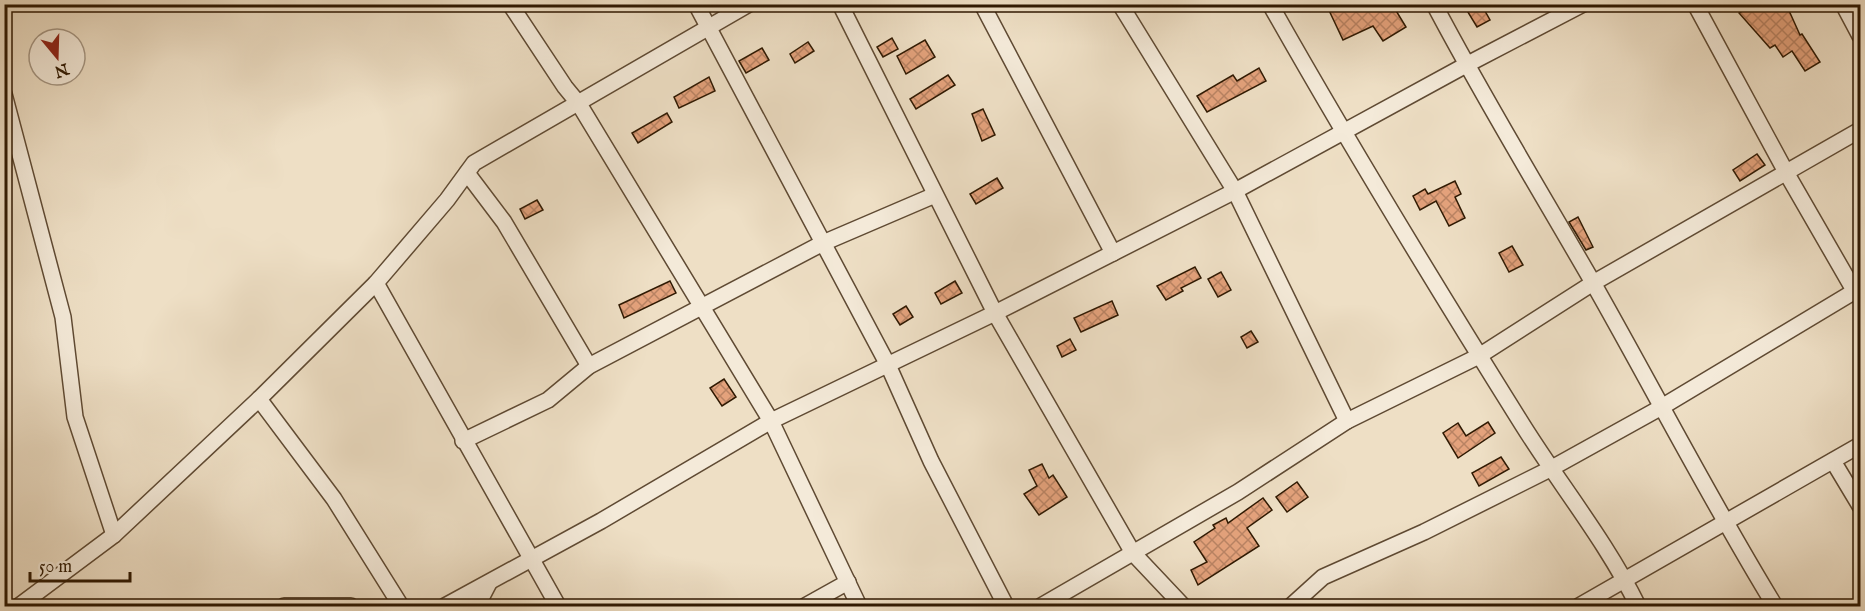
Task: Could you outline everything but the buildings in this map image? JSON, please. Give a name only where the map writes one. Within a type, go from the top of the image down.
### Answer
[{"type":"street","points":[[510,4],[565,87],[579,104],[771,422],[859,606]]},
{"type":"street","points":[[696,4],[888,365],[931,461],[1006,606]]},
{"type":"street","points":[[19,606],[114,535],[259,399],[376,283],[447,200],[474,163],[749,4]]},
{"type":"street","points":[[840,4],[995,313],[1133,553],[1183,606]]},
{"type":"street","points":[[982,4],[1113,253]]},
{"type":"street","points":[[1120,4],[1236,191],[1347,421]]},
{"type":"street","points":[[1269,4],[1343,133],[1479,356],[1550,469],[1596,532],[1638,606]]},
{"type":"street","points":[[1434,4],[1466,65],[1593,283],[1725,525],[1775,606]]},
{"type":"street","points":[[445,606],[532,560],[771,422],[995,313],[1236,191],[1466,65],[1562,9],[1583,4]]},
{"type":"street","points":[[1291,606],[1323,577],[1424,532],[1550,469],[1660,408],[1858,290],[1787,174],[1695,4]]},
{"type":"street","points":[[1843,4],[1860,36]]},
{"type":"street","points":[[4,94],[63,316],[75,417],[114,535]]},
{"type":"street","points":[[1041,606],[1238,492],[1347,421],[1479,356],[1593,283],[1787,174],[1860,130]]},
{"type":"street","points":[[467,173],[504,222],[589,366]]},
{"type":"street","points":[[463,441],[548,400],[589,366],[823,243],[935,195]]},
{"type":"street","points":[[376,283],[558,606]]},
{"type":"street","points":[[259,399],[334,499],[401,606]]},
{"type":"street","points":[[1579,606],[1725,525],[1860,445]]},
{"type":"street","points":[[1833,461],[1860,506]]},
{"type":"street","points":[[805,606],[848,582]]},
{"type":"street","points":[[477,606],[489,583]]},
{"type":"street","points":[[290,606],[351,606]]}]
